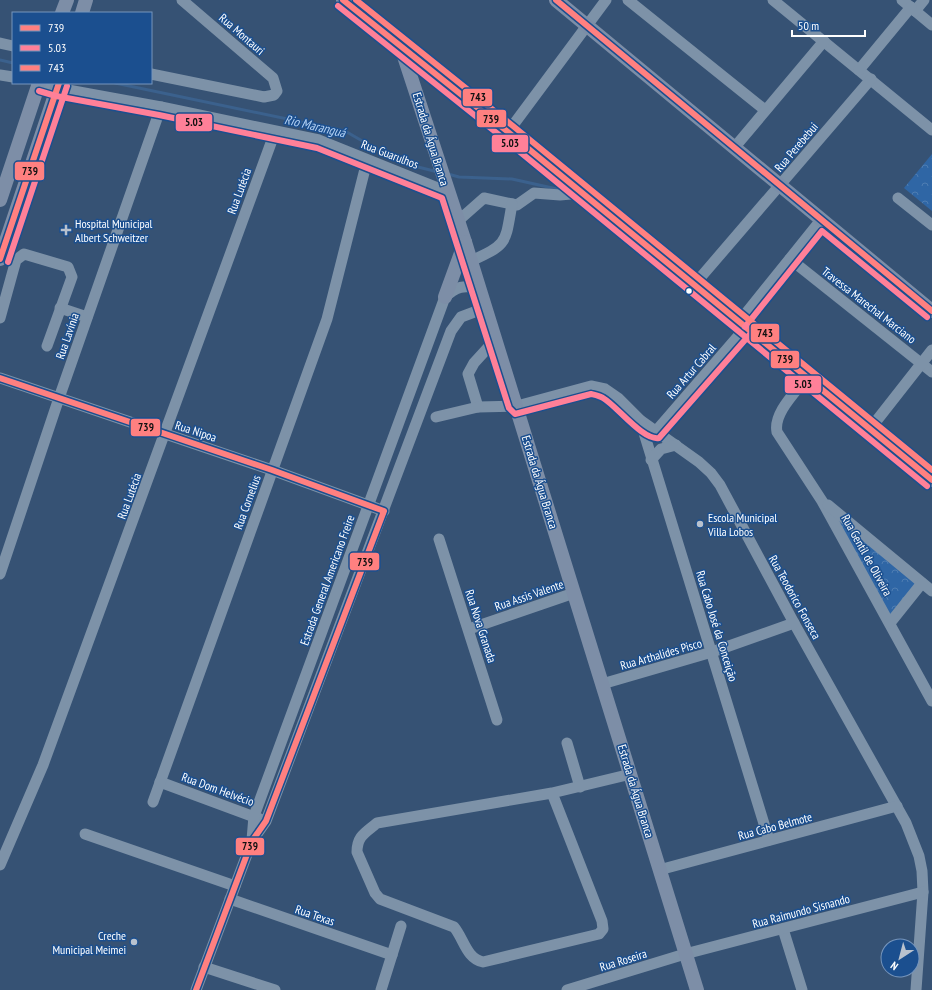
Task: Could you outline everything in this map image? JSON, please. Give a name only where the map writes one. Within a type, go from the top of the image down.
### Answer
[{"type":"main road","points":[[62,12],[67,0]]},
{"type":"main road","points":[[82,12],[86,0]]},
{"type":"main road","points":[[343,0],[508,132],[932,480]]},
{"type":"main road","points":[[556,0],[932,311]]},
{"type":"main road","name":"Estrada da Água Branca","points":[[401,47],[466,242],[479,289],[517,406],[631,774],[696,990]]},
{"type":"main road","points":[[417,93],[419,85],[426,77],[437,75]]},
{"type":"main road","points":[[0,200],[40,84]]},
{"type":"main road","points":[[0,259],[2,245],[58,86]]},
{"type":"main road","points":[[445,297],[466,242]]},
{"type":"street","name":"Rua Montauri","points":[[152,74],[264,97],[274,96],[277,91],[273,78],[182,0]]},
{"type":"street","points":[[508,132],[606,0]]},
{"type":"street","points":[[628,0],[765,110]]},
{"type":"street","points":[[773,0],[932,130]]},
{"type":"street","points":[[859,70],[909,6],[924,0]]},
{"type":"street","points":[[909,6],[932,25]]},
{"type":"street","points":[[734,148],[824,41]]},
{"type":"street","points":[[0,43],[12,46]]},
{"type":"street","points":[[0,75],[12,77]]},
{"type":"street","name":"Rua Perebebui","points":[[694,285],[871,79]]},
{"type":"street","name":"Rua Guarulhos","points":[[46,84],[319,140],[367,161],[447,188]]},
{"type":"street","name":"Rua Lavínia","points":[[0,574],[59,398],[161,107]]},
{"type":"street","name":"Rua Lutécia","points":[[0,865],[3,850],[44,766],[275,132]]},
{"type":"street","name":"Rua Cornelius","points":[[153,802],[327,319],[367,161]]},
{"type":"street","points":[[458,221],[484,198],[517,205],[534,193],[560,195],[582,193]]},
{"type":"street","points":[[898,198],[932,225]]},
{"type":"street","points":[[471,261],[495,250],[502,243],[506,235],[512,204]]},
{"type":"street","name":"Rua Artur Cabral","points":[[656,431],[743,324],[790,259],[821,220]]},
{"type":"street","points":[[0,318],[16,260],[24,254],[68,267],[72,277],[47,346]]},
{"type":"street","name":"Travessa Marechal Marciano","points":[[790,259],[932,372]]},
{"type":"street","points":[[445,297],[459,287],[468,286],[479,289]]},
{"type":"street","name":"Estrada General Americano Freire","points":[[252,841],[254,816],[445,297]]},
{"type":"street","points":[[60,308],[87,317]]},
{"type":"street","name":"Estrada General Americano Freire","points":[[196,990],[252,841],[266,821],[454,325],[465,314],[485,308]]},
{"type":"street","points":[[478,407],[468,374],[474,363],[496,340]]},
{"type":"street","points":[[870,429],[932,350]]},
{"type":"street","name":"Rua Gentil de Oliveira","points":[[807,377],[783,409],[775,425],[780,439],[822,501],[932,701]]},
{"type":"street","name":"Rua Nipoa","points":[[0,378],[272,470],[369,504],[384,511]]},
{"type":"street","name":"Rua Teodorico Fonseca","points":[[436,417],[478,407],[517,406],[591,386],[605,389],[618,398],[640,420],[676,445],[711,473],[720,485],[794,623],[897,806],[919,856],[923,892],[916,990]]},
{"type":"street","name":"Rua Cabo José da Conceição","points":[[640,420],[651,460],[712,652],[769,840]]},
{"type":"street","points":[[651,460],[661,449],[676,445]]},
{"type":"street","points":[[822,501],[932,591]]},
{"type":"street","name":"Rua Nova Granada","points":[[439,540],[469,629],[497,720]]},
{"type":"street","points":[[890,623],[922,584]]},
{"type":"street","name":"Rua Assis Valente","points":[[469,629],[574,593]]},
{"type":"street","name":"Rua Arthalides Pisco","points":[[602,684],[712,652],[794,623]]},
{"type":"street","points":[[567,743],[580,787]]},
{"type":"street","points":[[552,793],[602,921],[603,929],[599,934],[483,962],[476,960],[470,955],[460,935],[454,927],[380,898],[375,893],[357,852],[359,838],[377,823],[552,793],[631,774]]},
{"type":"street","name":"Rua Dom Helvécio","points":[[160,782],[266,821]]},
{"type":"street","name":"Rua Cabo Belmote","points":[[659,870],[897,806]]},
{"type":"street","points":[[85,834],[235,886]]},
{"type":"street","name":"Rua Raimundo Sisnando","points":[[686,954],[923,892]]},
{"type":"street","name":"Rua Texas","points":[[230,899],[392,955]]},
{"type":"street","points":[[380,990],[401,926]]},
{"type":"street","points":[[783,929],[802,990]]},
{"type":"street","name":"Rua Roseira","points":[[567,990],[686,954]]},
{"type":"street","points":[[204,967],[275,990]]},
{"type":"green space","points":[[932,154],[932,211],[904,188]]},
{"type":"green space","points":[[822,501],[922,583],[890,623]]},
{"type":"waterway","name":"Rio Maranguá","points":[[0,60],[12,63]]},
{"type":"waterway","name":"Rio Maranguá","points":[[120,84],[345,131],[378,150],[410,165],[438,172]]},
{"type":"waterway","name":"Rio Maranguá","points":[[448,174],[459,177],[512,179],[557,189]]},
{"type":"transit line","name":"739","points":[[343,0],[508,132],[932,480]]},
{"type":"transit line","name":"743","points":[[356,0],[513,126],[932,470]]},
{"type":"transit line","name":"739","points":[[556,0],[932,311]]},
{"type":"transit line","name":"5.03","points":[[338,6],[503,138],[927,486]]},
{"type":"transit line","name":"739","points":[[0,259],[59,84]]},
{"type":"transit line","name":"5.03","points":[[8,262],[67,86]]},
{"type":"transit line","name":"5.03","points":[[39,91],[56,96],[159,115],[317,148],[442,198],[509,408],[515,414],[591,394],[602,397],[609,402],[645,434],[659,438],[752,332]]},
{"type":"transit line","name":"5.03","points":[[745,327],[822,231],[927,317]]},
{"type":"transit line","name":"739","points":[[0,378],[272,470],[384,511],[266,821],[252,841],[196,990]]},
{"type":"place","name":"Hospital Municipal Albert Schweitzer","points":[[66,230]]},
{"type":"place","name":"Escola Municipal Villa Lobos","points":[[700,524]]},
{"type":"place","name":"Creche Municipal Meimei","points":[[134,942]]}]
